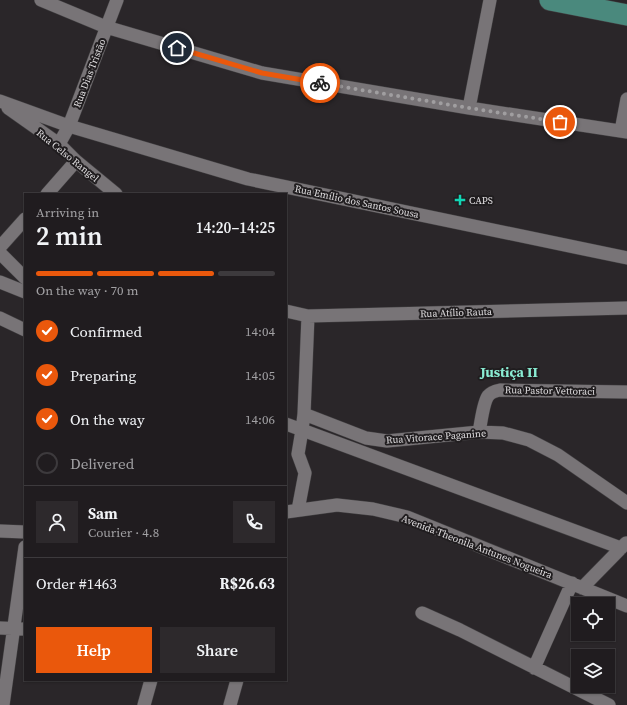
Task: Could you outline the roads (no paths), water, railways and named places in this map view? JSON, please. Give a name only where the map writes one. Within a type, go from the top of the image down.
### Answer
[{"type":"main road","points":[[550,0],[627,15]]},
{"type":"main road","points":[[584,0],[627,8]]},
{"type":"street","points":[[41,0],[106,27],[262,73],[469,108],[624,131],[627,100]]},
{"type":"street","name":"Rua Dias Tristão","points":[[59,144],[69,126],[117,0]]},
{"type":"street","points":[[469,108],[490,0]]},
{"type":"street","name":"Rua Emílio dos Santos Sousa","points":[[0,102],[69,126],[248,179],[627,258]]},
{"type":"street","name":"Rua Celso Rangel","points":[[0,102],[59,144],[76,161],[115,193]]},
{"type":"street","points":[[48,193],[76,161]]},
{"type":"street","points":[[0,247],[24,220]]},
{"type":"street","points":[[0,253],[24,277]]},
{"type":"street","points":[[0,282],[24,292]]},
{"type":"street","name":"Rua Atílio Rauta","points":[[287,311],[308,316],[627,308]]},
{"type":"street","points":[[304,414],[308,316]]},
{"type":"street","points":[[0,318],[24,330]]},
{"type":"street","name":"Rua Pastor Vettoraci","points":[[479,432],[485,401],[488,395],[493,391],[627,392]]},
{"type":"street","name":"Avenida Theonila Antunes Nogueira","points":[[290,513],[305,473],[298,454],[304,414]]},
{"type":"street","name":"Rua Vitorace Paganine","points":[[304,414],[366,438],[387,441],[479,432],[502,433],[529,440],[558,455],[627,503]]},
{"type":"street","points":[[287,424],[624,545],[577,585],[534,668]]},
{"type":"street","name":"Avenida Theonila Antunes Nogueira","points":[[290,513],[337,505],[372,509],[407,517],[627,606]]},
{"type":"street","points":[[0,531],[24,532]]},
{"type":"street","points":[[3,705],[24,554]]},
{"type":"street","points":[[422,613],[460,630],[609,705]]},
{"type":"street","points":[[144,705],[151,681]]},
{"type":"street","points":[[230,705],[237,681]]},
{"type":"place","name":"CAPS","points":[[460,200]]},
{"type":"district","name":"Justiça II","points":[[509,372]]}]
